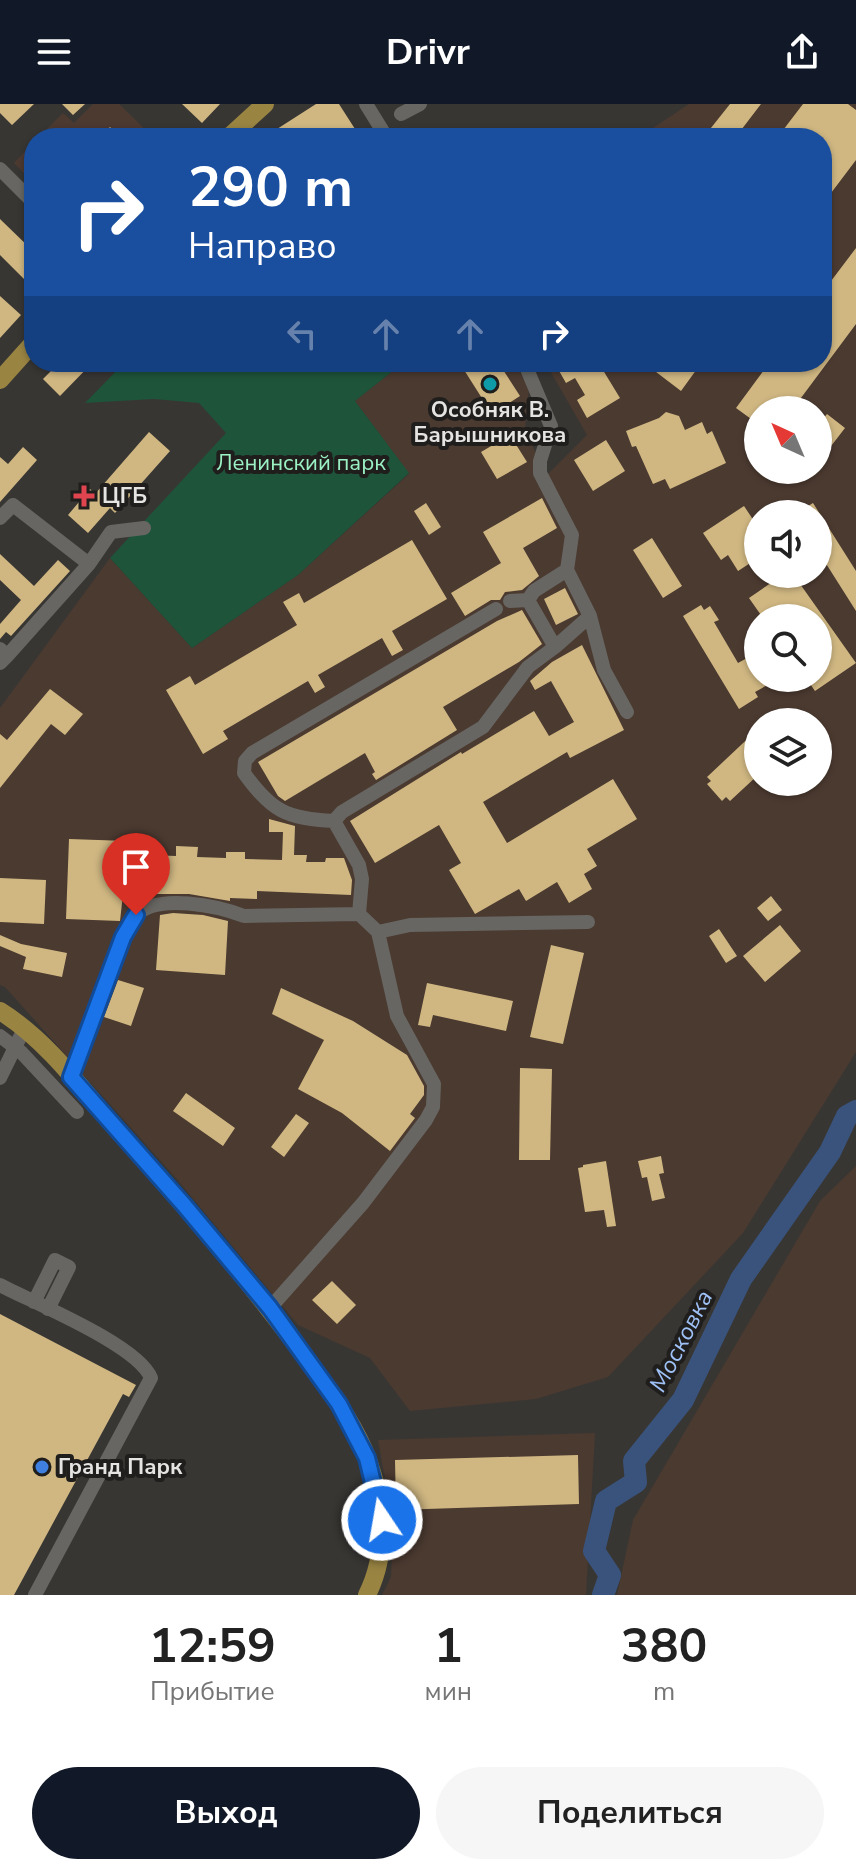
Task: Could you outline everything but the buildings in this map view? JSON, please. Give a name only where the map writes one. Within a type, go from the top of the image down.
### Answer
[{"type":"main road","points":[[238,128],[257,108]]},
{"type":"main road","points":[[0,380],[24,353]]},
{"type":"main road","points":[[0,1011],[24,1029],[71,1077],[184,1205],[270,1308],[339,1404],[367,1458],[382,1520],[383,1547],[367,1595]]},
{"type":"street","points":[[366,104],[381,128]]},
{"type":"street","points":[[401,114],[420,104]]},
{"type":"street","points":[[0,169],[24,193]]},
{"type":"street","points":[[528,372],[551,426],[540,461],[540,473],[572,535],[567,570],[590,616],[604,670],[627,712]]},
{"type":"street","points":[[0,518],[13,505],[89,564]]},
{"type":"street","points":[[2,656],[89,564],[111,532],[144,528]]},
{"type":"street","points":[[528,600],[534,591],[567,570]]},
{"type":"street","points":[[510,601],[528,600]]},
{"type":"street","points":[[528,600],[555,647]]},
{"type":"street","points":[[334,821],[302,819],[264,800],[244,773],[245,761],[252,753],[496,609]]},
{"type":"street","points":[[334,821],[342,812],[483,727],[528,667],[590,616]]},
{"type":"street","points":[[334,821],[359,865],[362,879],[359,914]]},
{"type":"street","points":[[71,1077],[123,937],[136,915],[151,906],[166,902],[226,910],[244,916],[359,914],[378,932],[397,1016],[434,1084],[433,1107],[363,1203],[270,1308]]},
{"type":"street","points":[[378,932],[410,925],[588,922]]},
{"type":"street","points":[[0,1078],[24,1029]]},
{"type":"street","points":[[0,1036],[77,1112]]},
{"type":"street","points":[[34,1302],[55,1260],[69,1267],[48,1309]]},
{"type":"street","points":[[0,1285],[108,1340],[138,1359],[151,1378],[35,1595]]},
{"type":"shaded area","points":[[93,104],[119,104],[144,128],[48,128],[63,113],[74,123]]},
{"type":"shaded area","points":[[689,104],[856,104],[856,1052],[743,1233],[608,1377],[536,1399],[410,1411],[370,1358],[298,1325],[175,1177],[0,985],[0,708],[110,558],[192,648],[298,575],[409,474],[355,401],[391,372],[520,372],[529,389],[525,429],[546,476],[587,435],[551,372],[832,372],[832,128],[653,128]]},
{"type":"shaded area","points":[[24,152],[24,173],[14,163]]},
{"type":"shaded area","points":[[856,1166],[856,1595],[617,1595],[633,1520],[820,1201]]},
{"type":"shaded area","points":[[595,1433],[586,1595],[382,1595],[391,1577],[393,1524],[378,1440]]},
{"type":"green space","name":"Ленинский парк","points":[[115,372],[391,372],[355,401],[409,473],[298,575],[192,648],[110,558],[226,433],[199,403],[154,399],[85,403]]},
{"type":"waterway","name":"Московка","points":[[603,1595],[610,1575],[594,1551],[606,1501],[636,1482],[634,1461],[683,1400],[741,1279],[830,1152],[847,1116],[856,1111]]},
{"type":"place","name":"Особняк В. Барышникова","points":[[490,384]]},
{"type":"place","name":"ЦГБ","points":[[84,496]]},
{"type":"place","name":"Гранд Парк","points":[[42,1467]]},
{"type":"route","points":[[136,915],[123,937],[71,1077],[270,1308],[339,1404],[367,1458],[382,1520]]}]
